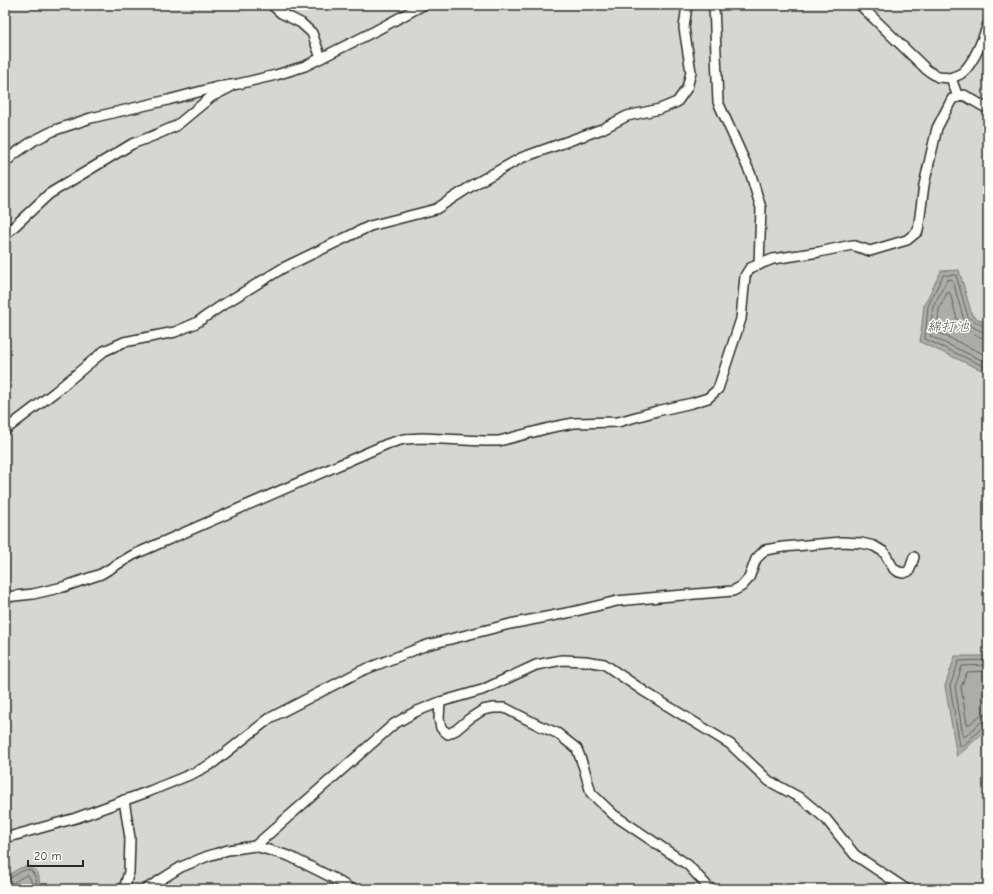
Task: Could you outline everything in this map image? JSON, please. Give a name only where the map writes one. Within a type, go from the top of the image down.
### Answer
[{"type":"lane","points":[[272,5],[281,13],[301,23],[312,33],[321,58]]},
{"type":"lane","points":[[5,163],[13,155],[33,141],[55,130],[91,118],[216,87],[276,76],[305,66],[424,5]]},
{"type":"lane","points":[[5,430],[55,392],[104,351],[124,342],[175,332],[196,323],[283,268],[370,226],[436,209],[473,185],[521,158],[602,129],[627,116],[660,109],[677,102],[687,88],[691,72],[684,28],[687,5]]},
{"type":"lane","points":[[714,5],[718,102],[751,175],[761,208],[759,265]]},
{"type":"lane","points":[[860,5],[927,70],[938,77],[951,78],[962,73],[971,62],[984,36],[988,24]]},
{"type":"lane","points":[[951,78],[958,97]]},
{"type":"lane","points":[[5,235],[49,194],[132,144],[176,126],[211,97],[238,84]]},
{"type":"lane","points":[[5,597],[33,594],[63,587],[101,574],[133,555],[387,444],[423,438],[499,441],[553,426],[574,423],[618,422],[708,398],[718,389],[741,320],[745,276],[750,268],[773,259],[852,245],[870,251],[907,240],[918,231],[924,185],[936,128],[952,99],[964,95],[988,109]]},
{"type":"lane","points":[[5,838],[76,818],[194,773],[213,763],[270,718],[306,698],[361,671],[427,645],[510,624],[572,612],[617,601],[733,591],[742,586],[749,578],[756,559],[765,550],[842,542],[874,546],[884,552],[894,569],[904,573],[912,566],[914,557]]},
{"type":"lane","points":[[255,846],[394,724],[415,712],[440,702],[482,690],[536,665],[562,660],[585,661],[604,664],[644,692],[730,744],[769,781],[802,799],[826,819],[854,855],[906,889]]},
{"type":"lane","points":[[440,702],[440,728],[448,734],[456,730],[483,710],[493,708],[506,708],[557,733],[577,749],[591,793],[614,815],[688,865],[710,889]]},
{"type":"lane","points":[[124,800],[130,838],[129,872],[124,889]]},
{"type":"lane","points":[[146,889],[181,867],[208,856],[228,850],[255,846],[289,856],[335,878],[351,889]]},
{"type":"shaded area","points":[[5,5],[988,5],[988,889],[5,889]]},
{"type":"water","name":"綿打池","points":[[959,270],[972,315],[988,325],[988,373],[920,342],[924,305],[941,271]]},
{"type":"water","points":[[955,656],[988,656],[988,728],[957,757],[945,686]]},
{"type":"water","points":[[30,866],[38,873],[39,889],[5,889],[5,877],[20,868]]}]
